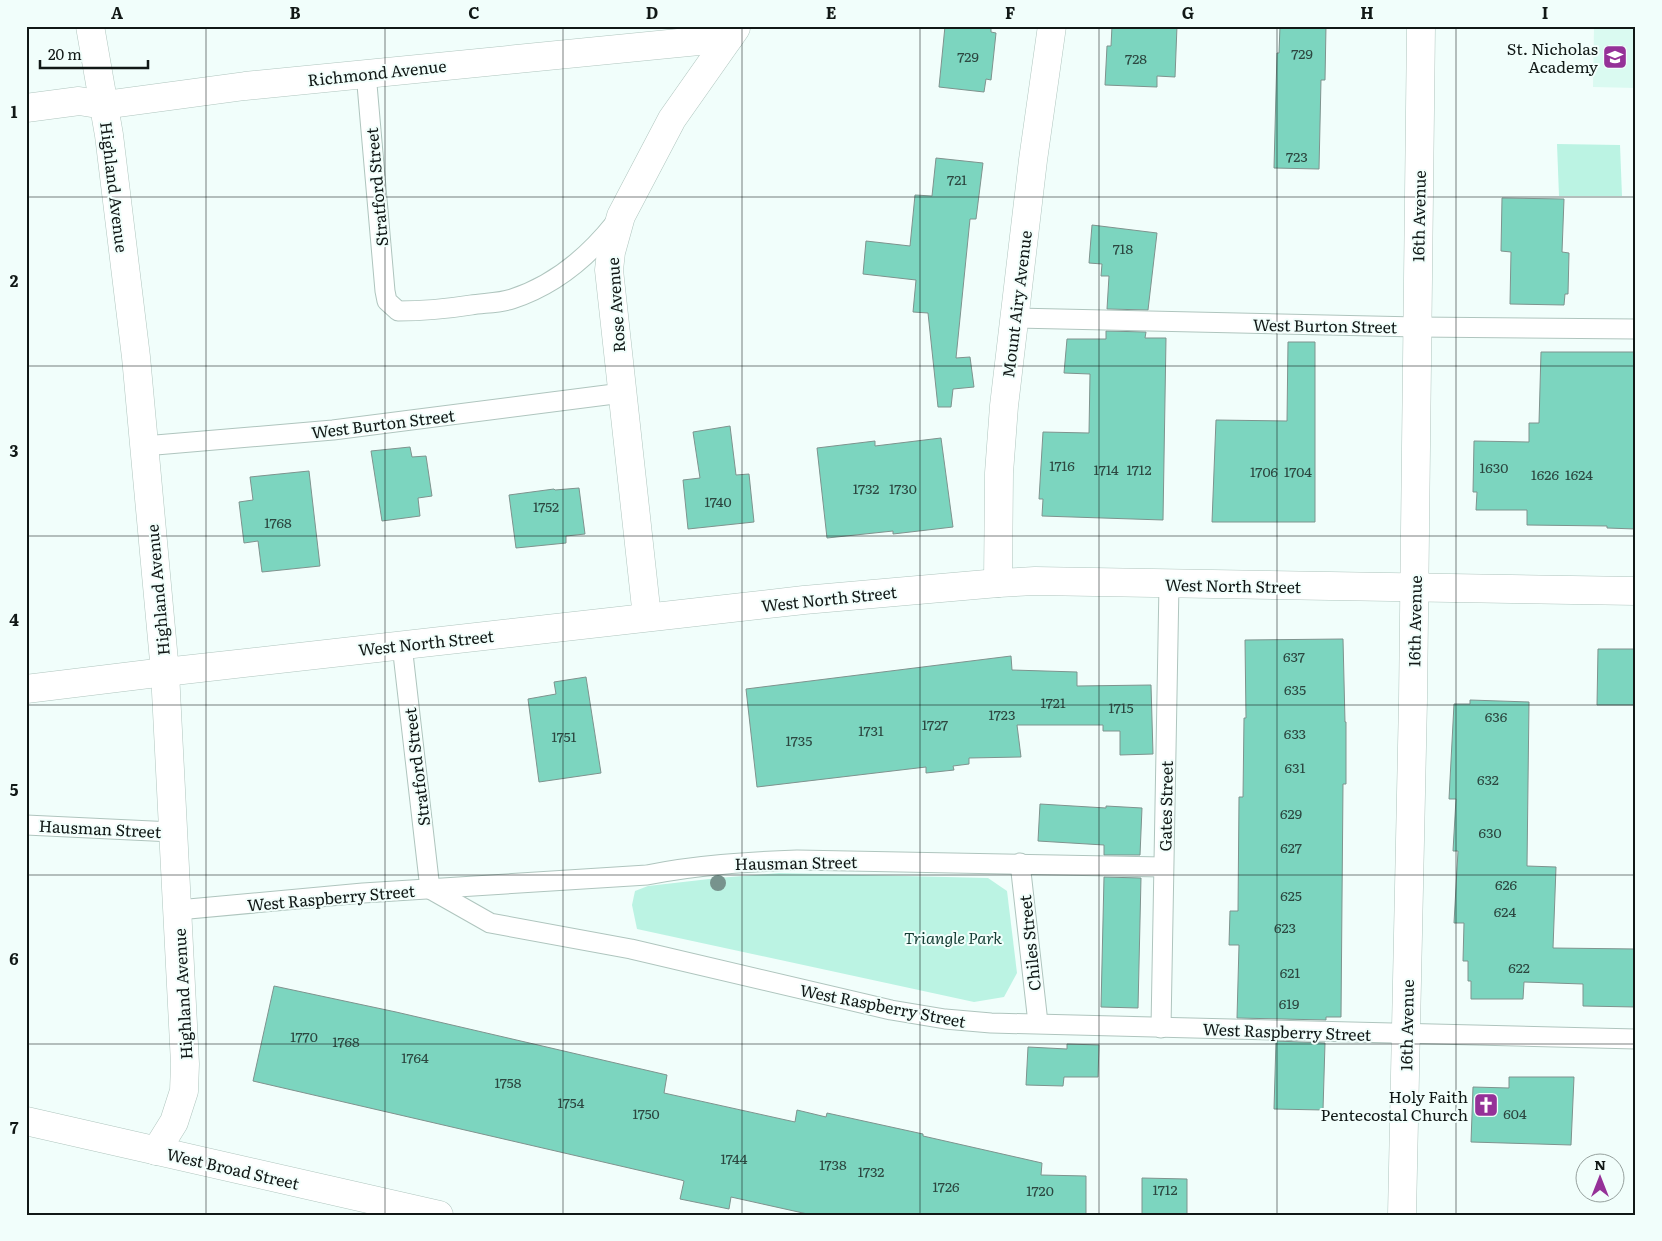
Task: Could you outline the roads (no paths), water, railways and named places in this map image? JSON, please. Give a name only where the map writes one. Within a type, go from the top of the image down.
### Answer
[{"type":"street","name":"Highland Avenue","points":[[90,26],[109,135],[136,357],[165,672],[185,1064],[184,1091],[174,1122],[156,1151]]},
{"type":"street","name":"Mount Airy Avenue","points":[[998,583],[999,473],[1004,406],[1052,26]]},
{"type":"street","name":"16th Avenue","points":[[1402,1215],[1415,588],[1421,26]]},
{"type":"street","name":"Richmond Avenue","points":[[26,108],[79,101],[104,105],[245,86],[733,32]]},
{"type":"street","name":"Rose Avenue","points":[[647,618],[609,270],[611,252],[621,216],[672,119],[733,32]]},
{"type":"street","name":"West North Street","points":[[26,689],[804,600],[998,583],[1636,591]]},
{"type":"street","name":"West Broad Street","points":[[26,1121],[439,1215]]},
{"type":"lane","name":"Stratford Street","points":[[366,73],[385,291],[387,301],[398,311],[430,311],[511,300],[540,288],[571,268],[598,244],[621,216]]},
{"type":"lane","name":"West Burton Street","points":[[1015,318],[1417,327],[1636,329]]},
{"type":"lane","name":"West Burton Street","points":[[144,446],[332,430],[622,393]]},
{"type":"lane","name":"Gates Street","points":[[1160,1028],[1169,584]]},
{"type":"lane","name":"Stratford Street","points":[[402,645],[430,889]]},
{"type":"lane","name":"Hausman Street","points":[[26,824],[174,832]]},
{"type":"lane","name":"Hausman Street","points":[[430,889],[647,875],[738,862],[797,860],[1163,867]]},
{"type":"lane","name":"Chiles Street","points":[[1020,863],[1038,1024]]},
{"type":"lane","name":"West Raspberry Street","points":[[178,910],[363,893],[430,889],[490,923],[631,949],[891,1010],[954,1020],[992,1024],[1636,1039]]},
{"type":"place","name":"St. Nicholas Academy","points":[[1615,57]]},
{"type":"place","name":"Holy Faith Pentecostal Church","points":[[1486,1105]]},
{"type":"park label","name":"Triangle Park","points":[[953,937]]}]
